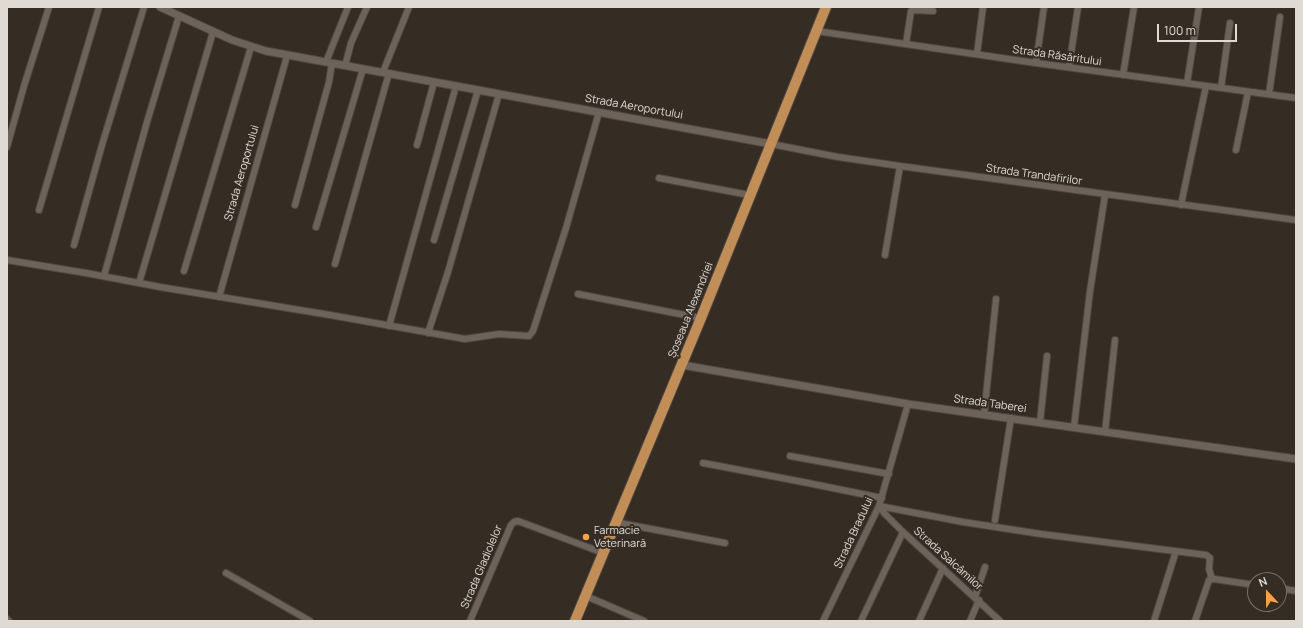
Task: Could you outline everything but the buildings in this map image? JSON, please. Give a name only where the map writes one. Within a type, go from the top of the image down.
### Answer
[{"type":"highway","name":"Șoseaua Alexandriei","points":[[575,621],[682,364],[819,7]]},
{"type":"highway","name":"Șoseaua Alexandriei","points":[[570,621],[598,551],[660,406],[744,194],[768,143],[826,7]]},
{"type":"street","points":[[7,147],[24,86],[49,7]]},
{"type":"street","points":[[39,210],[99,7]]},
{"type":"street","points":[[74,245],[102,145],[144,7]]},
{"type":"street","name":"Strada Aeroportului","points":[[160,7],[232,40],[251,47],[288,56],[768,143]]},
{"type":"street","points":[[295,205],[329,82],[329,63],[348,7]]},
{"type":"street","points":[[345,66],[351,43],[367,7]]},
{"type":"street","points":[[335,264],[386,73],[409,7]]},
{"type":"street","points":[[977,54],[983,7]]},
{"type":"street","points":[[1036,63],[1044,7]]},
{"type":"street","points":[[1069,67],[1078,7]]},
{"type":"street","points":[[1123,75],[1134,7]]},
{"type":"street","points":[[1187,83],[1199,7]]},
{"type":"street","points":[[906,44],[911,11],[933,11]]},
{"type":"street","points":[[104,276],[147,122],[179,16]]},
{"type":"street","points":[[1269,94],[1280,17]]},
{"type":"street","points":[[1221,88],[1230,23]]},
{"type":"street","name":"Strada Răsăritului","points":[[816,30],[1036,63],[1296,98]]},
{"type":"street","points":[[139,283],[212,32]]},
{"type":"street","points":[[184,271],[251,47]]},
{"type":"street","name":"Strada Aeroportului","points":[[219,297],[288,56]]},
{"type":"street","points":[[316,227],[363,69]]},
{"type":"street","points":[[417,145],[434,82]]},
{"type":"street","points":[[389,326],[456,86]]},
{"type":"street","points":[[1181,205],[1206,86]]},
{"type":"street","points":[[434,240],[478,90]]},
{"type":"street","points":[[1236,150],[1248,92]]},
{"type":"street","points":[[428,333],[448,272],[500,94]]},
{"type":"street","points":[[7,260],[465,340],[499,334],[526,336],[531,334],[566,228],[600,112]]},
{"type":"street","name":"Strada Trandafirilor","points":[[768,143],[900,166],[1296,220]]},
{"type":"street","points":[[885,255],[900,166]]},
{"type":"street","points":[[659,178],[744,194]]},
{"type":"street","points":[[1074,427],[1090,291],[1105,195]]},
{"type":"street","points":[[578,294],[695,317]]},
{"type":"street","points":[[986,415],[996,299]]},
{"type":"street","points":[[986,415],[999,309]]},
{"type":"street","points":[[1105,432],[1115,340]]},
{"type":"street","points":[[1040,422],[1047,356]]},
{"type":"street","name":"Strada Taberei","points":[[682,364],[908,404],[1296,459]]},
{"type":"street","name":"Strada Bradului","points":[[823,621],[879,506],[908,404]]},
{"type":"street","points":[[995,520],[1011,418]]},
{"type":"street","points":[[790,456],[889,474]]},
{"type":"street","points":[[703,463],[882,498]]},
{"type":"street","points":[[879,506],[963,522],[1041,534],[1202,554],[1209,556],[1210,558],[1209,569],[1212,579]]},
{"type":"street","name":"Strada Salcâmilor","points":[[879,506],[903,532],[977,598],[1000,621]]},
{"type":"street","name":"Strada Gladiolelor","points":[[470,621],[511,525],[514,522],[518,521],[598,551]]},
{"type":"street","points":[[617,522],[725,543]]},
{"type":"street","name":"Strada Salcâmilor","points":[[861,621],[903,532]]},
{"type":"street","points":[[1154,621],[1176,551]]},
{"type":"street","points":[[977,598],[985,567]]},
{"type":"street","points":[[919,621],[943,568]]},
{"type":"street","points":[[226,574],[310,621]]},
{"type":"street","points":[[1212,579],[1247,584]]},
{"type":"street","points":[[1196,621],[1208,583],[1212,579]]},
{"type":"street","points":[[586,596],[644,621]]},
{"type":"street","name":"Strada Salcâmilor","points":[[970,621],[977,598]]},
{"type":"place","name":"Farmacie Veterinară","points":[[586,537]]}]
